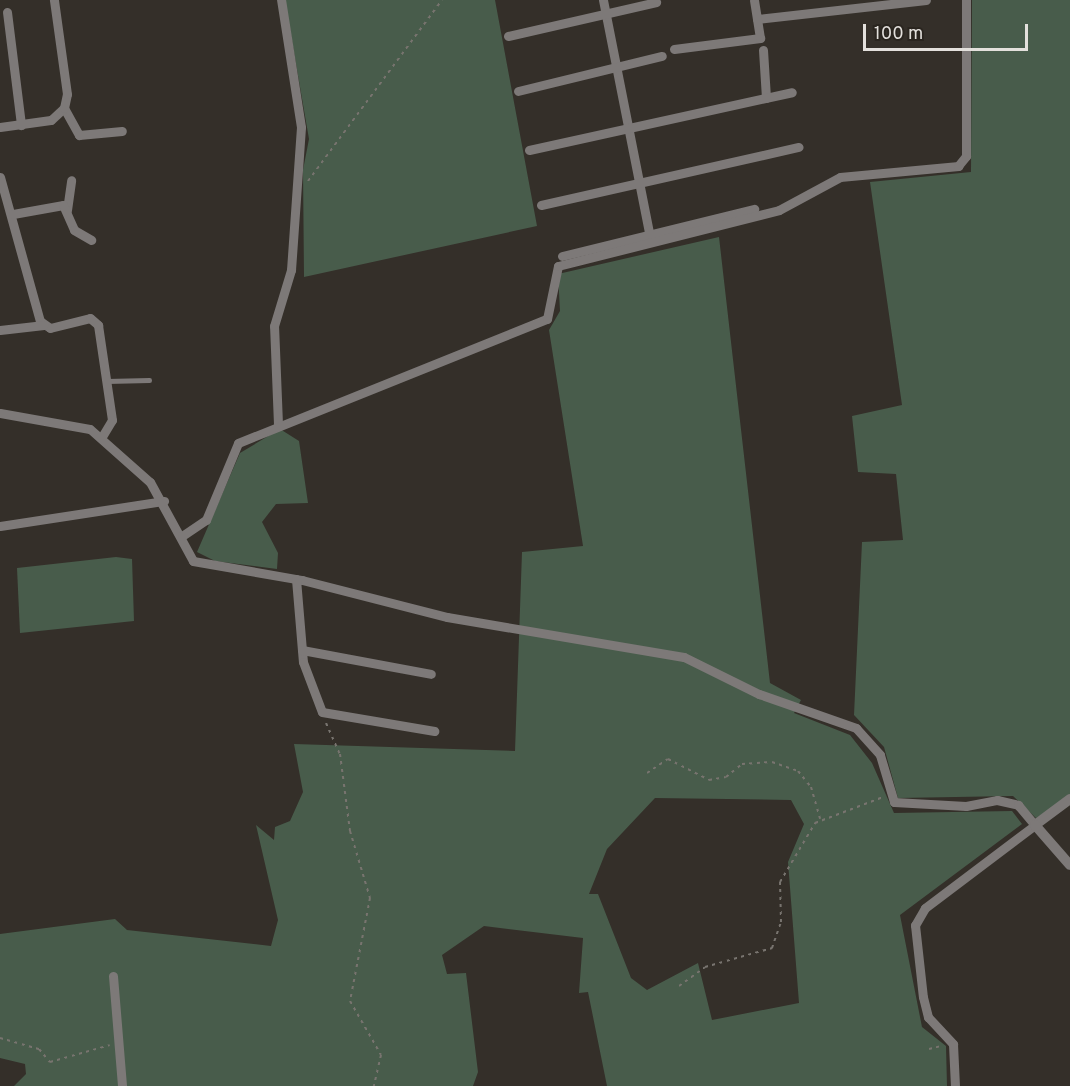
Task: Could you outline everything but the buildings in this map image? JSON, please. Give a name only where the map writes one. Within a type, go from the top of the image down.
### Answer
[{"type":"street","points":[[0,127],[51,120],[64,108],[67,94],[54,0]]},
{"type":"street","points":[[278,423],[274,326],[291,270],[301,128],[281,0]]},
{"type":"street","points":[[603,0],[650,238]]},
{"type":"street","points":[[675,49],[760,38],[754,0]]},
{"type":"street","points":[[757,19],[926,0]]},
{"type":"street","points":[[182,536],[206,520],[238,443],[278,423],[547,320],[558,266],[779,210],[840,177],[958,166],[966,156],[966,0]]},
{"type":"street","points":[[508,36],[606,16],[656,2]]},
{"type":"street","points":[[7,12],[21,125]]},
{"type":"street","points":[[763,50],[766,98]]},
{"type":"street","points":[[518,91],[662,56]]},
{"type":"street","points":[[528,150],[628,130],[792,92]]},
{"type":"street","points":[[64,108],[79,135],[122,131]]},
{"type":"street","points":[[541,205],[800,147]]},
{"type":"street","points":[[0,177],[13,214],[44,325]]},
{"type":"street","points":[[72,180],[67,210],[74,230],[91,240]]},
{"type":"street","points":[[13,214],[57,205],[67,210]]},
{"type":"street","points":[[562,256],[650,238],[754,209]]},
{"type":"street","points":[[0,330],[95,320],[112,420],[101,438]]},
{"type":"street","points":[[0,413],[58,421],[101,438],[133,462],[164,501],[193,561],[296,579],[447,617],[684,657],[759,694],[855,728],[880,755],[889,795],[904,806],[1007,801],[1035,825],[1070,865]]},
{"type":"street","points":[[0,526],[164,501]]},
{"type":"street","points":[[296,579],[302,650],[322,712],[434,731]]},
{"type":"street","points":[[302,650],[431,674]]},
{"type":"street","points":[[955,1086],[953,1044],[928,1017],[922,997],[915,925],[926,908],[1070,800]]},
{"type":"street","points":[[113,976],[122,1086]]},
{"type":"lane","points":[[107,381],[149,380]]},
{"type":"path","points":[[298,195],[442,0]]},
{"type":"path","points":[[322,712],[340,754],[350,831],[370,898],[350,1001],[381,1055],[374,1086]]},
{"type":"path","points":[[647,773],[668,759],[709,780],[726,777],[742,764],[772,762],[798,771],[811,787],[820,820]]},
{"type":"path","points":[[679,986],[705,967],[772,948],[781,922],[780,882],[820,820],[889,795]]},
{"type":"path","points":[[0,1038],[39,1049],[50,1062],[117,1042]]},
{"type":"green space","points":[[285,0],[495,0],[537,226],[304,277],[303,170],[309,139]]},
{"type":"green space","points":[[972,0],[1070,0],[1070,797],[1036,818],[1013,796],[898,798],[884,747],[854,715],[862,542],[903,540],[896,474],[858,472],[852,416],[902,405],[870,182],[971,172]]},
{"type":"green space","points":[[719,237],[770,683],[801,700],[794,713],[850,735],[872,763],[894,813],[1012,811],[1022,824],[900,915],[922,1027],[946,1046],[947,1086],[607,1086],[588,992],[579,993],[583,938],[484,926],[442,955],[447,974],[466,973],[478,1072],[473,1086],[14,1086],[26,1074],[25,1064],[0,1058],[0,934],[115,919],[127,930],[271,946],[278,920],[256,825],[274,840],[275,827],[290,821],[303,792],[294,744],[515,751],[522,552],[583,546],[549,330],[560,311],[558,274]],"holes":[[[655,798],[791,800],[804,824],[788,862],[799,1003],[712,1020],[698,963],[647,990],[631,978],[598,894],[589,894],[607,849]]]},
{"type":"green space","points":[[280,429],[299,441],[308,503],[276,504],[262,522],[278,553],[277,569],[215,561],[197,552],[240,453]]},
{"type":"green space","points":[[116,557],[132,559],[134,621],[20,633],[17,568]]}]
